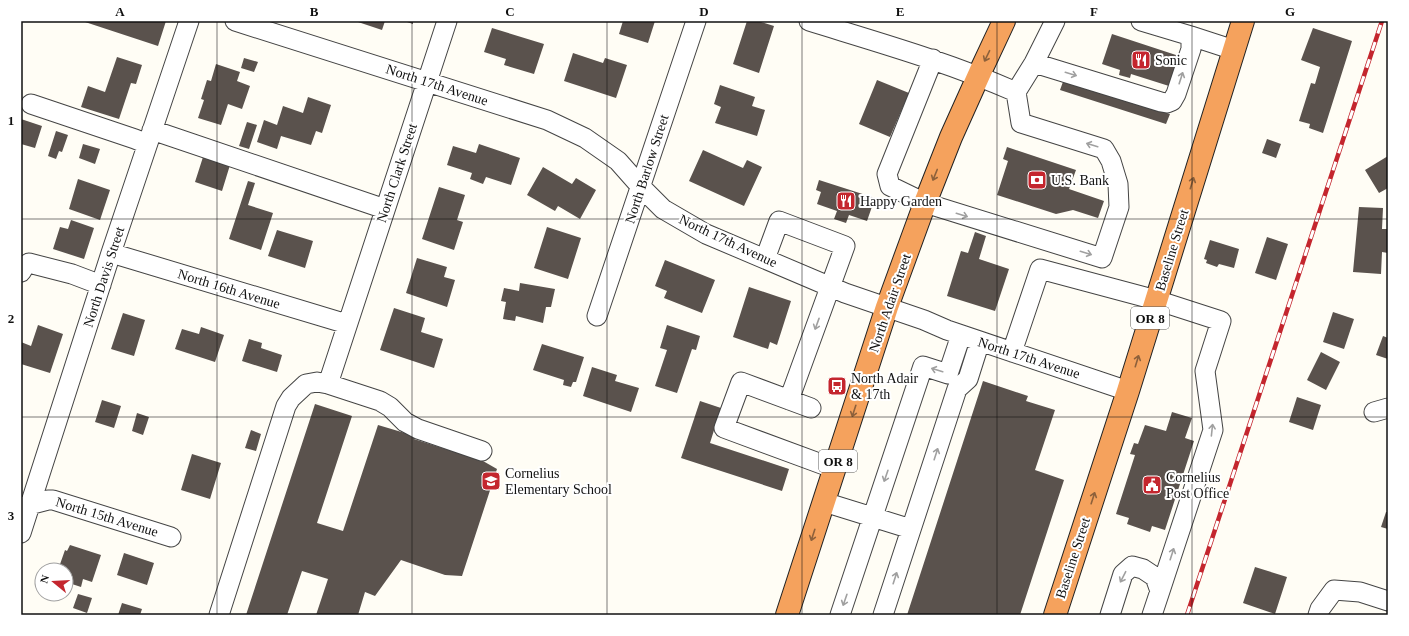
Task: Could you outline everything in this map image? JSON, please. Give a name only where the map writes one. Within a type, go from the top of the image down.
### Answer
[{"type":"highway","name":"North Adair Street","points":[[787,615],[887,307],[951,137],[978,75],[1004,21]]},
{"type":"highway","name":"Baseline Street","points":[[1055,615],[1128,391],[1243,21]]},
{"type":"street","name":"North Davis Street","points":[[21,533],[26,506],[189,21]]},
{"type":"street","name":"North 17th Avenue","points":[[235,21],[547,120],[585,138],[618,161],[663,210],[706,234],[830,287],[924,320],[961,335],[1128,391]]},
{"type":"street","name":"North Clark Street","points":[[328,384],[447,21]]},
{"type":"street","name":"North Barlow Street","points":[[596,316],[641,187],[696,21]]},
{"type":"street","points":[[809,21],[933,59],[978,75],[1016,92]]},
{"type":"street","points":[[933,59],[887,174],[890,186],[925,203],[1102,258],[1119,207],[1118,184],[1111,161],[1104,149],[1021,123],[1016,92],[1034,62],[1055,21]]},
{"type":"street","points":[[1141,21],[1234,50]]},
{"type":"street","points":[[1034,62],[1167,103],[1172,101],[1176,94],[1191,49],[1191,36]]},
{"type":"street","points":[[31,104],[135,139],[150,137],[385,209]]},
{"type":"street","points":[[765,259],[779,221],[846,246],[789,400]]},
{"type":"street","name":"North 16th Avenue","points":[[112,253],[347,324]]},
{"type":"street","points":[[21,272],[29,262],[72,274],[101,285]]},
{"type":"street","points":[[1012,352],[1040,269],[1156,300],[1221,321],[1205,371],[1214,430],[1152,615]]},
{"type":"street","points":[[840,615],[923,366],[948,374],[961,335]]},
{"type":"street","points":[[883,615],[957,389],[968,378],[980,341]]},
{"type":"street","points":[[219,615],[286,406],[291,398],[306,384],[317,382],[328,384],[380,401],[390,407],[405,422],[418,429],[482,451]]},
{"type":"street","points":[[811,408],[741,382],[724,428],[835,469]]},
{"type":"street","name":"North 15th Avenue","points":[[26,506],[53,500],[171,537]]},
{"type":"street","points":[[824,502],[912,529]]},
{"type":"street","points":[[1110,615],[1123,574],[1132,566],[1143,569],[1155,577],[1160,591]]},
{"type":"street","points":[[1318,615],[1320,609],[1334,590],[1360,592],[1388,601]]},
{"type":"building","points":[[82,21],[166,21],[158,46]]},
{"type":"building","points":[[355,21],[385,21],[382,30]]},
{"type":"building","points":[[404,21],[413,21],[413,24]]},
{"type":"building","points":[[623,21],[655,21],[648,43],[619,34]]},
{"type":"building","points":[[747,21],[758,21],[774,26],[759,73],[733,64]]},
{"type":"building","points":[[492,28],[544,44],[534,74],[504,65],[506,59],[484,52]]},
{"type":"building","points":[[1313,28],[1352,41],[1323,133],[1309,128],[1310,124],[1299,121],[1311,83],[1315,84],[1320,67],[1301,60]]},
{"type":"building","name":"Sonic","points":[[1112,34],[1179,56],[1169,86],[1131,74],[1130,78],[1119,75],[1120,70],[1102,64]]},
{"type":"building","points":[[573,53],[603,63],[605,58],[627,65],[616,98],[564,81]]},
{"type":"building","points":[[117,57],[142,65],[136,84],[131,83],[119,119],[81,107],[88,86],[105,92]]},
{"type":"building","points":[[244,58],[258,62],[254,72],[241,68]]},
{"type":"building","points":[[216,64],[240,72],[237,81],[250,86],[242,109],[228,104],[221,125],[198,118],[204,100],[201,99],[207,80],[211,81]]},
{"type":"building","points":[[1064,79],[1170,114],[1166,124],[1060,90]]},
{"type":"building","points":[[877,80],[909,93],[890,137],[859,124]]},
{"type":"building","points":[[720,85],[755,97],[752,106],[765,110],[757,136],[715,123],[721,107],[714,104]]},
{"type":"building","points":[[308,97],[331,105],[322,133],[316,131],[311,145],[281,136],[277,149],[257,142],[264,120],[277,125],[283,106],[303,113]]},
{"type":"building","points":[[21,119],[42,126],[35,148],[21,144]]},
{"type":"building","points":[[247,122],[257,125],[249,149],[239,146]]},
{"type":"building","points":[[56,131],[68,135],[62,152],[59,151],[56,159],[48,156]]},
{"type":"building","points":[[1267,139],[1281,144],[1276,158],[1262,153]]},
{"type":"building","points":[[83,144],[100,149],[95,164],[79,158]]},
{"type":"building","points":[[479,144],[520,158],[511,185],[486,177],[483,184],[470,179],[472,173],[447,165],[453,146],[476,153]]},
{"type":"building","name":"U.S. Bank","points":[[1007,147],[1076,170],[1069,189],[1104,201],[1098,218],[1073,210],[1056,214],[997,195],[1008,161],[1003,159]]},
{"type":"building","points":[[703,150],[743,168],[747,160],[762,167],[744,206],[689,181]]},
{"type":"building","points":[[1388,156],[1388,188],[1379,193],[1365,170]]},
{"type":"building","points":[[203,157],[230,165],[222,191],[195,182]]},
{"type":"building","points":[[543,167],[572,184],[576,178],[596,190],[580,219],[558,206],[555,211],[527,195]]},
{"type":"building","points":[[78,179],[110,190],[100,220],[69,209]]},
{"type":"building","name":"Happy Garden","points":[[819,180],[875,198],[867,221],[849,215],[846,223],[834,219],[837,211],[817,204],[821,192],[816,190]]},
{"type":"building","points":[[248,181],[255,183],[248,205],[273,213],[261,250],[229,239]]},
{"type":"building","points":[[439,187],[465,195],[457,220],[463,222],[454,250],[422,239]]},
{"type":"building","points":[[1359,207],[1383,208],[1382,229],[1388,229],[1388,253],[1382,252],[1381,274],[1353,272]]},
{"type":"building","points":[[71,220],[94,228],[84,259],[53,249],[60,227],[68,229]]},
{"type":"building","points":[[547,227],[581,238],[568,279],[534,268]]},
{"type":"building","points":[[277,230],[313,241],[305,268],[268,256]]},
{"type":"building","points":[[975,232],[986,236],[979,259],[1009,269],[995,311],[947,296],[961,251],[968,253]]},
{"type":"building","points":[[1267,237],[1288,244],[1276,280],[1255,273]]},
{"type":"building","points":[[1210,240],[1239,249],[1234,268],[1219,264],[1217,267],[1206,263],[1207,260],[1204,259]]},
{"type":"building","points":[[417,258],[447,267],[444,277],[455,280],[447,307],[406,293]]},
{"type":"building","points":[[665,260],[715,280],[702,313],[664,298],[667,291],[655,286]]},
{"type":"building","points":[[520,283],[555,289],[551,307],[546,307],[543,323],[516,316],[515,321],[503,319],[506,302],[501,301],[504,288],[519,291]]},
{"type":"building","points":[[749,287],[791,301],[777,345],[770,342],[768,349],[733,337]]},
{"type":"building","points":[[394,308],[425,318],[421,332],[443,339],[434,368],[380,350]]},
{"type":"building","points":[[1333,312],[1354,319],[1344,349],[1323,342]]},
{"type":"building","points":[[123,313],[145,320],[134,356],[111,349]]},
{"type":"building","points":[[38,325],[63,334],[50,373],[21,364],[21,342],[31,346]]},
{"type":"building","points":[[667,325],[700,336],[696,350],[692,349],[677,393],[655,386],[667,350],[660,348]]},
{"type":"building","points":[[201,327],[224,335],[215,362],[175,349],[182,329],[199,334]]},
{"type":"building","points":[[1383,336],[1388,338],[1388,359],[1376,355]]},
{"type":"building","points":[[249,339],[262,343],[261,348],[282,355],[277,372],[242,361]]},
{"type":"building","points":[[542,344],[584,357],[576,382],[573,382],[571,387],[563,385],[564,380],[533,370]]},
{"type":"building","points":[[1321,352],[1340,362],[1326,390],[1307,380]]},
{"type":"building","points":[[592,367],[617,375],[615,381],[639,388],[631,412],[583,396]]},
{"type":"building","points":[[983,381],[1028,396],[1026,401],[1055,410],[1035,470],[1064,480],[1020,615],[907,615]]},
{"type":"building","points":[[1297,397],[1321,405],[1313,430],[1289,422]]},
{"type":"building","points":[[102,400],[121,406],[114,428],[95,422]]},
{"type":"building","points":[[700,401],[721,408],[710,443],[789,469],[782,491],[681,458]]},
{"type":"building","points":[[315,404],[352,416],[317,523],[343,531],[378,425],[415,436],[414,439],[483,461],[497,469],[462,576],[445,575],[401,560],[375,596],[365,592],[358,615],[316,615],[328,579],[302,571],[287,615],[246,615]]},
{"type":"building","name":"Cornelius Post Office","points":[[1172,412],[1192,418],[1185,438],[1194,441],[1165,530],[1152,526],[1150,532],[1127,524],[1129,518],[1116,514],[1135,455],[1130,454],[1134,443],[1138,444],[1145,425],[1166,431]]},
{"type":"building","points":[[137,413],[149,417],[143,435],[132,431]]},
{"type":"building","points":[[251,430],[261,434],[256,451],[245,448]]},
{"type":"building","points":[[192,454],[221,463],[210,499],[181,490]]},
{"type":"building","points":[[1386,512],[1388,512],[1388,529],[1381,527]]},
{"type":"building","points":[[70,545],[101,555],[92,582],[83,579],[81,587],[74,585],[74,562],[61,562],[65,550],[67,551]]},
{"type":"building","points":[[124,553],[154,563],[147,585],[117,575]]},
{"type":"building","points":[[1255,567],[1287,577],[1275,614],[1243,603]]},
{"type":"building","points":[[78,594],[92,598],[87,613],[73,608]]},
{"type":"building","points":[[122,603],[142,609],[140,615],[118,615]]},
{"type":"railway","points":[[1187,615],[1382,21]]},
{"type":"place","name":"Sonic","points":[[1141,60]]},
{"type":"place","name":"U.S. Bank","points":[[1037,180]]},
{"type":"place","name":"Happy Garden","points":[[846,201]]},
{"type":"place","name":"North Adair & 17th","points":[[837,386]]},
{"type":"place","name":"Cornelius Elementary School","points":[[491,481]]},
{"type":"place","name":"Cornelius Post Office","points":[[1152,485]]}]
